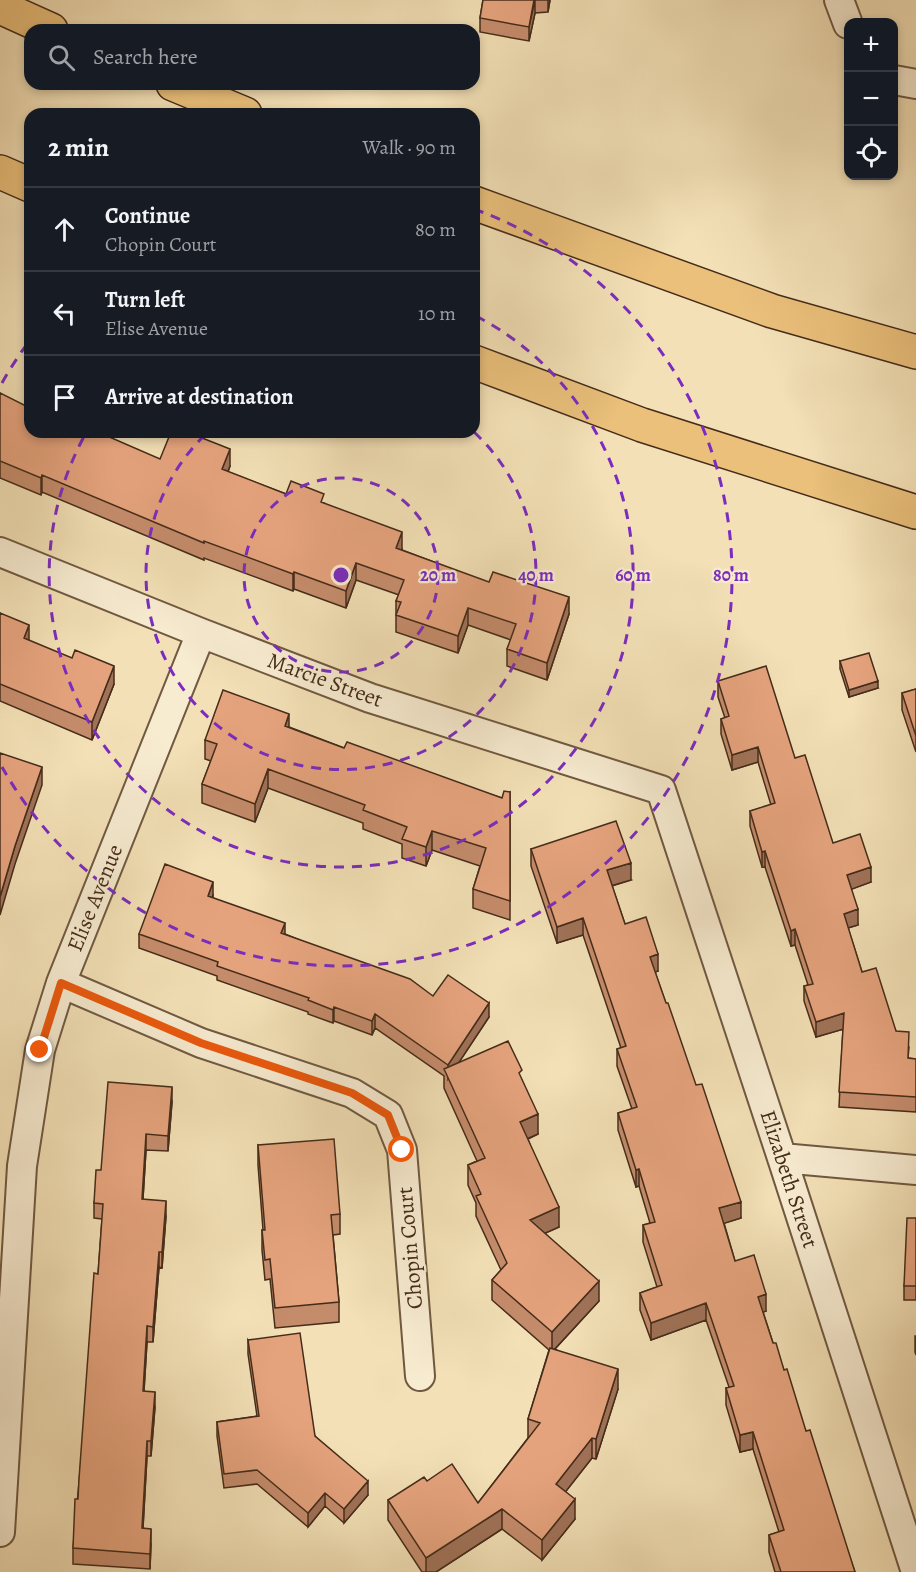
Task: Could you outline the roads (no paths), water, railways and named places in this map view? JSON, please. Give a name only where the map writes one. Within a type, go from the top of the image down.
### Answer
[{"type":"highway","points":[[0,7],[38,24]]},
{"type":"highway","points":[[187,90],[231,108]]},
{"type":"highway","points":[[0,172],[24,182]]},
{"type":"highway","points":[[480,205],[772,311],[916,352]]},
{"type":"highway","points":[[480,364],[642,425],[916,512]]},
{"type":"street","points":[[839,0],[846,18]]},
{"type":"street","points":[[898,81],[916,84]]},
{"type":"street","name":"Marcie Street","points":[[0,552],[370,698],[657,788]]},
{"type":"street","name":"Elise Avenue","points":[[0,1532],[22,1166],[40,1050],[61,983],[201,633]]},
{"type":"street","name":"Elizabeth Street","points":[[657,788],[661,790],[916,1572]]},
{"type":"street","name":"Chopin Court","points":[[61,983],[201,1043],[352,1093],[388,1115],[402,1150],[420,1376]]},
{"type":"street","points":[[782,1158],[916,1170]]}]
